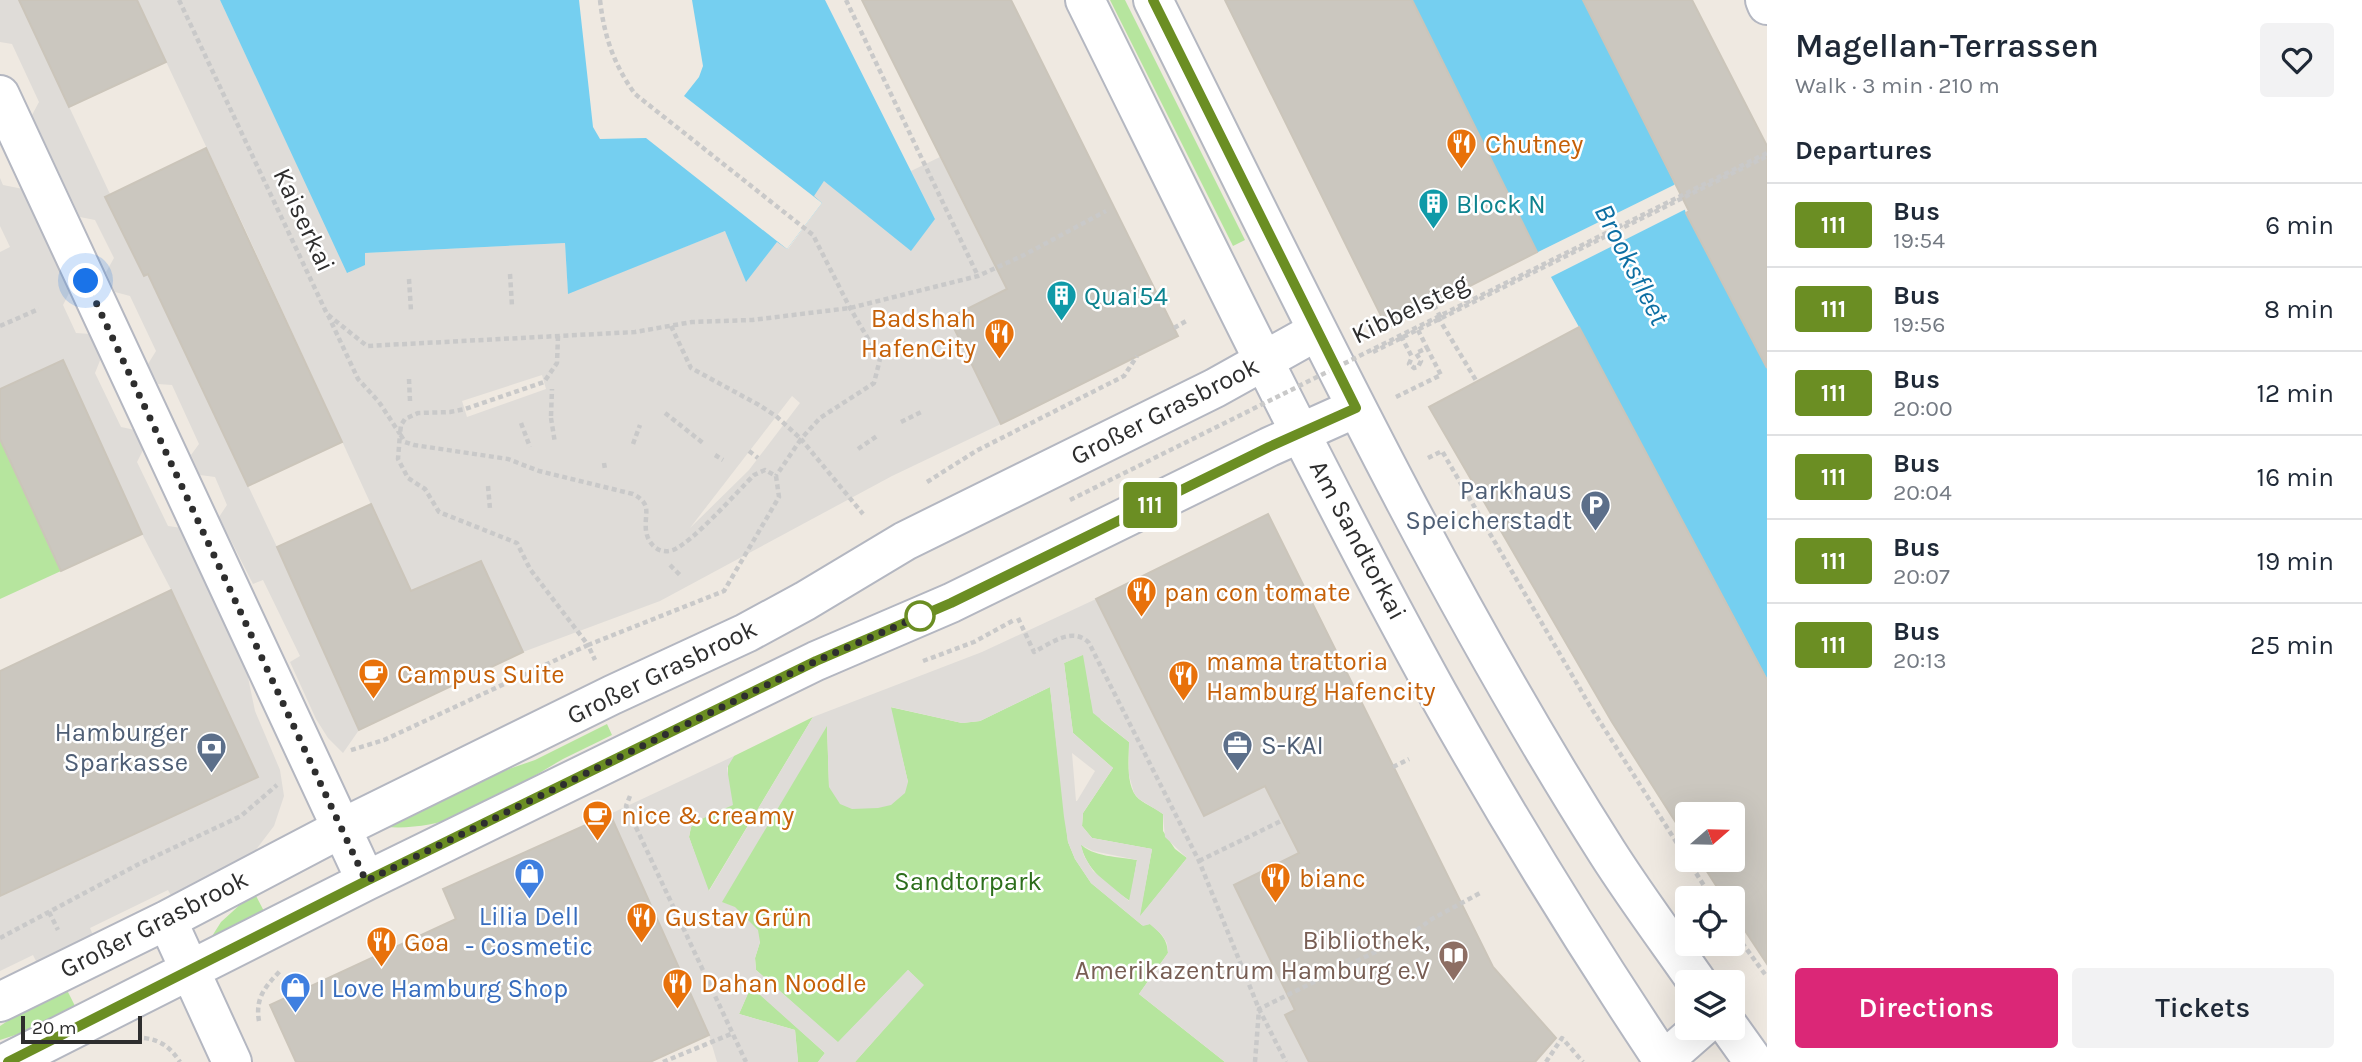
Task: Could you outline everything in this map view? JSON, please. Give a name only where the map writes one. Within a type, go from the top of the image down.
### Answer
[{"type":"street","name":"Am Sandtorkai","points":[[1085,0],[1301,432],[1438,694],[1610,981],[1663,1062]]},
{"type":"street","points":[[1153,0],[1356,408],[1507,686],[1607,851],[1689,970]]},
{"type":"street","points":[[0,95],[366,881]]},
{"type":"street","name":"Großer Grasbrook","points":[[0,1002],[167,920],[342,828],[612,695],[746,633],[905,541],[1265,361],[1317,331]]},
{"type":"street","points":[[8,1062],[366,881],[816,661],[951,603],[1301,432],[1356,408]]},
{"type":"street","points":[[167,920],[232,1062]]},
{"type":"street","points":[[1663,1062],[1688,1040]]},
{"type":"street","points":[[1738,1040],[1754,1062]]},
{"type":"path","name":"Kaiserkai","points":[[179,0],[327,314],[367,345],[635,332],[692,322],[752,320],[850,308],[978,276],[1024,255],[1106,211]]},
{"type":"path","points":[[600,0],[610,51],[621,75],[635,94],[813,235],[850,308],[880,359],[874,383],[820,418],[801,439],[776,477],[779,497],[724,591]]},
{"type":"path","points":[[846,0],[978,276]]},
{"type":"path","points":[[1372,352],[1767,154]]},
{"type":"path","name":"Kibbelsteg","points":[[1070,500],[1767,154]]},
{"type":"path","points":[[510,274],[512,306]]},
{"type":"path","points":[[409,279],[411,311]]},
{"type":"path","points":[[1461,290],[1467,303]]},
{"type":"path","points":[[1434,305],[1477,382]]},
{"type":"path","points":[[0,326],[39,309]]},
{"type":"path","points":[[327,314],[358,379],[379,402],[405,442],[508,460],[540,471],[633,494],[646,505],[647,535],[652,545],[660,550],[676,549],[690,539],[754,475],[765,470],[776,477]]},
{"type":"path","points":[[1174,328],[1188,320]]},
{"type":"path","points":[[671,326],[691,368],[776,416],[801,439],[863,514]]},
{"type":"path","points":[[1395,397],[1441,375],[1418,329]]},
{"type":"path","points":[[0,938],[139,864],[242,816],[282,781],[343,753],[384,740],[588,645],[530,569],[517,543],[439,512],[425,489],[408,478],[398,459],[401,425],[405,419],[418,413],[465,409],[544,382],[557,363],[558,336]]},
{"type":"path","points":[[1401,336],[1412,357],[1409,364],[1414,368],[1418,367],[1421,361],[1416,353],[1427,348]]},
{"type":"path","points":[[919,487],[976,451],[1124,376],[1137,356]]},
{"type":"path","points":[[409,379],[410,401]]},
{"type":"path","points":[[552,389],[551,417],[555,443]]},
{"type":"path","points":[[901,422],[923,411]]},
{"type":"path","points":[[665,414],[703,443]]},
{"type":"path","points":[[521,423],[530,447]]},
{"type":"path","points":[[633,444],[640,425]]},
{"type":"path","points":[[858,449],[877,436]]},
{"type":"path","points":[[749,451],[758,458]]},
{"type":"path","points":[[1427,458],[1442,451],[1590,706],[1675,840]]},
{"type":"path","points":[[715,455],[723,460]]},
{"type":"path","points":[[488,486],[490,509]]},
{"type":"path","points":[[670,565],[681,576]]},
{"type":"path","points":[[1018,618],[1034,652],[1072,634],[1083,637],[1089,643],[1199,861],[1259,1009],[1286,1062]]},
{"type":"path","points":[[637,750],[641,759],[626,806],[746,1062]]},
{"type":"path","points":[[1393,767],[1409,759]]},
{"type":"path","points":[[1199,861],[1283,820]]},
{"type":"path","points":[[1259,1009],[1410,935],[1432,919],[1482,892]]},
{"type":"path","points":[[1745,947],[1767,977]]},
{"type":"path","points":[[262,1028],[258,1002],[264,988],[281,970]]},
{"type":"path","points":[[1255,1062],[1259,1009]]},
{"type":"path","points":[[663,1062],[731,1034]]},
{"type":"path","points":[[137,1038],[160,1042],[173,1051],[180,1062]]},
{"type":"path","points":[[1546,1062],[1562,1038],[1583,1062]]},
{"type":"green space","points":[[1110,0],[1125,0],[1245,240],[1233,246]]},
{"type":"green space","points":[[0,439],[61,571],[0,599]]},
{"type":"green space","points":[[1084,654],[1091,700],[1101,720],[1129,742],[1129,772],[1135,794],[1163,814],[1163,831],[1175,849],[1187,858],[1139,918],[1152,849],[1092,838],[1082,826],[1083,813],[1113,768],[1073,733],[1064,663]]},
{"type":"green space","name":"Sandtorpark","points":[[1050,687],[1068,842],[1075,859],[1091,883],[1142,925],[1150,924],[1165,940],[1168,953],[1139,994],[1225,1062],[855,1062],[923,985],[908,970],[838,1043],[756,970],[755,958],[760,942],[721,902],[827,724],[829,787],[908,782],[890,707],[962,723],[980,721]]},
{"type":"green space","points":[[813,717],[708,892],[689,837],[691,827],[703,816],[728,774],[728,764],[734,756]]},
{"type":"green space","points":[[607,724],[612,735],[563,759],[479,808],[436,823],[385,827],[486,777],[535,760]]},
{"type":"green space","points":[[1080,843],[1099,854],[1137,860],[1130,901],[1093,869]]},
{"type":"green space","points":[[254,892],[267,917],[209,941],[221,922]]},
{"type":"green space","points":[[65,986],[77,1010],[52,1023],[0,1040],[0,1026]]},
{"type":"green space","points":[[751,986],[825,1053],[818,1062],[798,1062],[795,1030],[739,1014]]},
{"type":"shaded area","points":[[0,0],[19,0],[110,194],[106,197],[181,258],[168,316],[277,547],[359,730],[343,753],[328,738],[316,719],[290,662],[300,656],[263,580],[253,584],[219,517],[227,505],[215,477],[200,475],[191,455],[199,444],[172,385],[158,384],[148,364],[156,351],[130,296],[115,292],[106,272],[114,258],[95,220],[80,217],[32,115],[39,102],[12,44],[0,42]]},
{"type":"shaded area","points":[[137,0],[220,0],[348,273],[364,253],[565,243],[568,293],[725,231],[746,281],[777,242],[788,249],[822,203],[813,196],[824,181],[935,219],[911,171],[940,157],[983,243],[1035,276],[949,318],[1001,424],[892,476],[660,601],[523,652],[481,561],[411,592]],"holes":[[[542,375],[546,389],[467,417],[462,401]],[[792,396],[800,403],[749,470],[690,528]]]},
{"type":"shaded area","points":[[0,178],[3,185],[23,189],[70,291],[63,305],[76,333],[90,334],[101,358],[95,373],[121,427],[135,430],[144,448],[137,462],[168,526],[182,528],[245,663],[255,711],[280,770],[284,796],[274,826],[252,855],[174,901],[168,890],[90,928],[95,940],[40,969],[33,955],[0,971],[0,891],[257,777],[63,360],[0,389],[0,252],[10,247],[0,226]]},
{"type":"shaded area","points":[[1096,599],[1204,816],[1265,786],[1299,853],[1234,885],[1270,959],[1434,925],[1465,910],[1471,922],[1285,1015],[1309,1062],[1225,1062],[1139,994],[1168,953],[1167,943],[1150,924],[1143,926],[1091,883],[1075,859],[1068,842],[1064,817],[1050,687],[980,721],[962,723],[891,707],[908,782],[905,793],[891,805],[878,808],[852,809],[840,804],[829,787],[827,726],[722,902],[735,907],[758,930],[760,942],[755,958],[756,970],[838,1042],[908,970],[924,985],[855,1062],[818,1062],[825,1053],[751,987],[739,1014],[795,1030],[798,1062],[717,1062],[709,1035],[610,814],[734,756],[727,768],[733,805],[695,822],[689,837],[709,891],[813,717],[982,652]],"holes":[[[1083,655],[1093,713],[1129,742],[1129,775],[1134,793],[1163,814],[1165,837],[1187,858],[1140,916],[1152,849],[1092,838],[1082,826],[1083,813],[1113,768],[1073,733],[1064,663]],[[1072,753],[1095,771],[1077,801],[1076,801]],[[1081,845],[1093,851],[1137,860],[1129,901],[1093,871]]]},
{"type":"water","points":[[220,0],[825,0],[935,219],[911,251],[824,181],[814,196],[822,203],[787,249],[777,242],[746,282],[725,231],[568,294],[565,243],[365,253],[365,265],[347,273]]},
{"type":"water","name":"Brooksfleet","points":[[1412,0],[1583,0],[1672,178],[1686,213],[1767,367],[1767,679],[1537,252]]},
{"type":"pier","points":[[579,0],[692,0],[703,66],[699,77],[684,96],[822,203],[787,249],[646,138],[600,139],[593,127]]},
{"type":"pier","points":[[1678,183],[1688,208],[1547,279],[1534,254]]},
{"type":"building","points":[[19,0],[137,0],[166,62],[69,107]]},
{"type":"building","points":[[862,0],[1011,0],[1178,336],[1001,424],[949,318],[1007,289]]},
{"type":"building","points":[[1225,0],[1412,0],[1537,252],[1387,328]]},
{"type":"building","points":[[1583,0],[1692,0],[1767,146],[1767,368],[1686,213],[1689,211]]},
{"type":"building","points":[[206,148],[342,442],[248,486],[148,274],[144,276],[105,197]]},
{"type":"building","name":"Parkhaus Speicherstadt","points":[[1579,327],[1767,680],[1767,964],[1745,931],[1745,886],[1716,886],[1707,872],[1745,872],[1745,802],[1675,802],[1675,821],[1612,722],[1429,407]]},
{"type":"building","points":[[63,360],[142,534],[61,571],[0,439],[0,389]]},
{"type":"building","points":[[371,504],[411,591],[481,561],[523,652],[359,730],[277,547]]},
{"type":"building","points":[[1268,514],[1493,967],[1556,1038],[1535,1062],[1309,1062],[1285,1015],[1295,1010],[1234,885],[1299,853],[1265,786],[1204,816],[1096,599]]},
{"type":"building","points":[[171,590],[258,777],[0,896],[0,671]]},
{"type":"building","points":[[610,814],[709,1035],[650,1062],[296,1062],[270,1005],[456,919],[443,889]]},
{"type":"bus line","name":"111","points":[[8,1062],[366,881],[816,661],[951,603],[1269,447],[1356,408],[1153,0]]},
{"type":"place","name":"Chutney","points":[[1462,171]]},
{"type":"place","name":"Block N","points":[[1433,231]]},
{"type":"place","name":"Quai54","points":[[1061,323]]},
{"type":"place","name":"Badshah HafenCity","points":[[999,360]]},
{"type":"place","name":"Parkhaus Speicherstadt","points":[[1595,532]]},
{"type":"place","name":"pan con tomate","points":[[1141,619]]},
{"type":"place","name":"Campus Suite","points":[[374,701]]},
{"type":"place","name":"mama trattoria Hamburg Hafencity","points":[[1183,703]]},
{"type":"place","name":"S-KAI","points":[[1238,772]]},
{"type":"place","name":"Hamburger Sparkasse","points":[[211,774]]},
{"type":"place","name":"nice & creamy","points":[[598,842]]},
{"type":"place","name":"Lilia Dell - Cosmetic","points":[[529,900]]},
{"type":"place","name":"bianc","points":[[1276,905]]},
{"type":"place","name":"Gustav Grün","points":[[642,944]]},
{"type":"place","name":"Goa","points":[[381,969]]},
{"type":"place","name":"Bibliothek, Amerikazentrum Hamburg e.V","points":[[1453,982]]},
{"type":"place","name":"Dahan Noodle","points":[[678,1010]]},
{"type":"place","name":"I Love Hamburg Shop","points":[[295,1015]]},
{"type":"route","points":[[86,281],[366,881],[816,661],[929,612],[920,616]]}]
